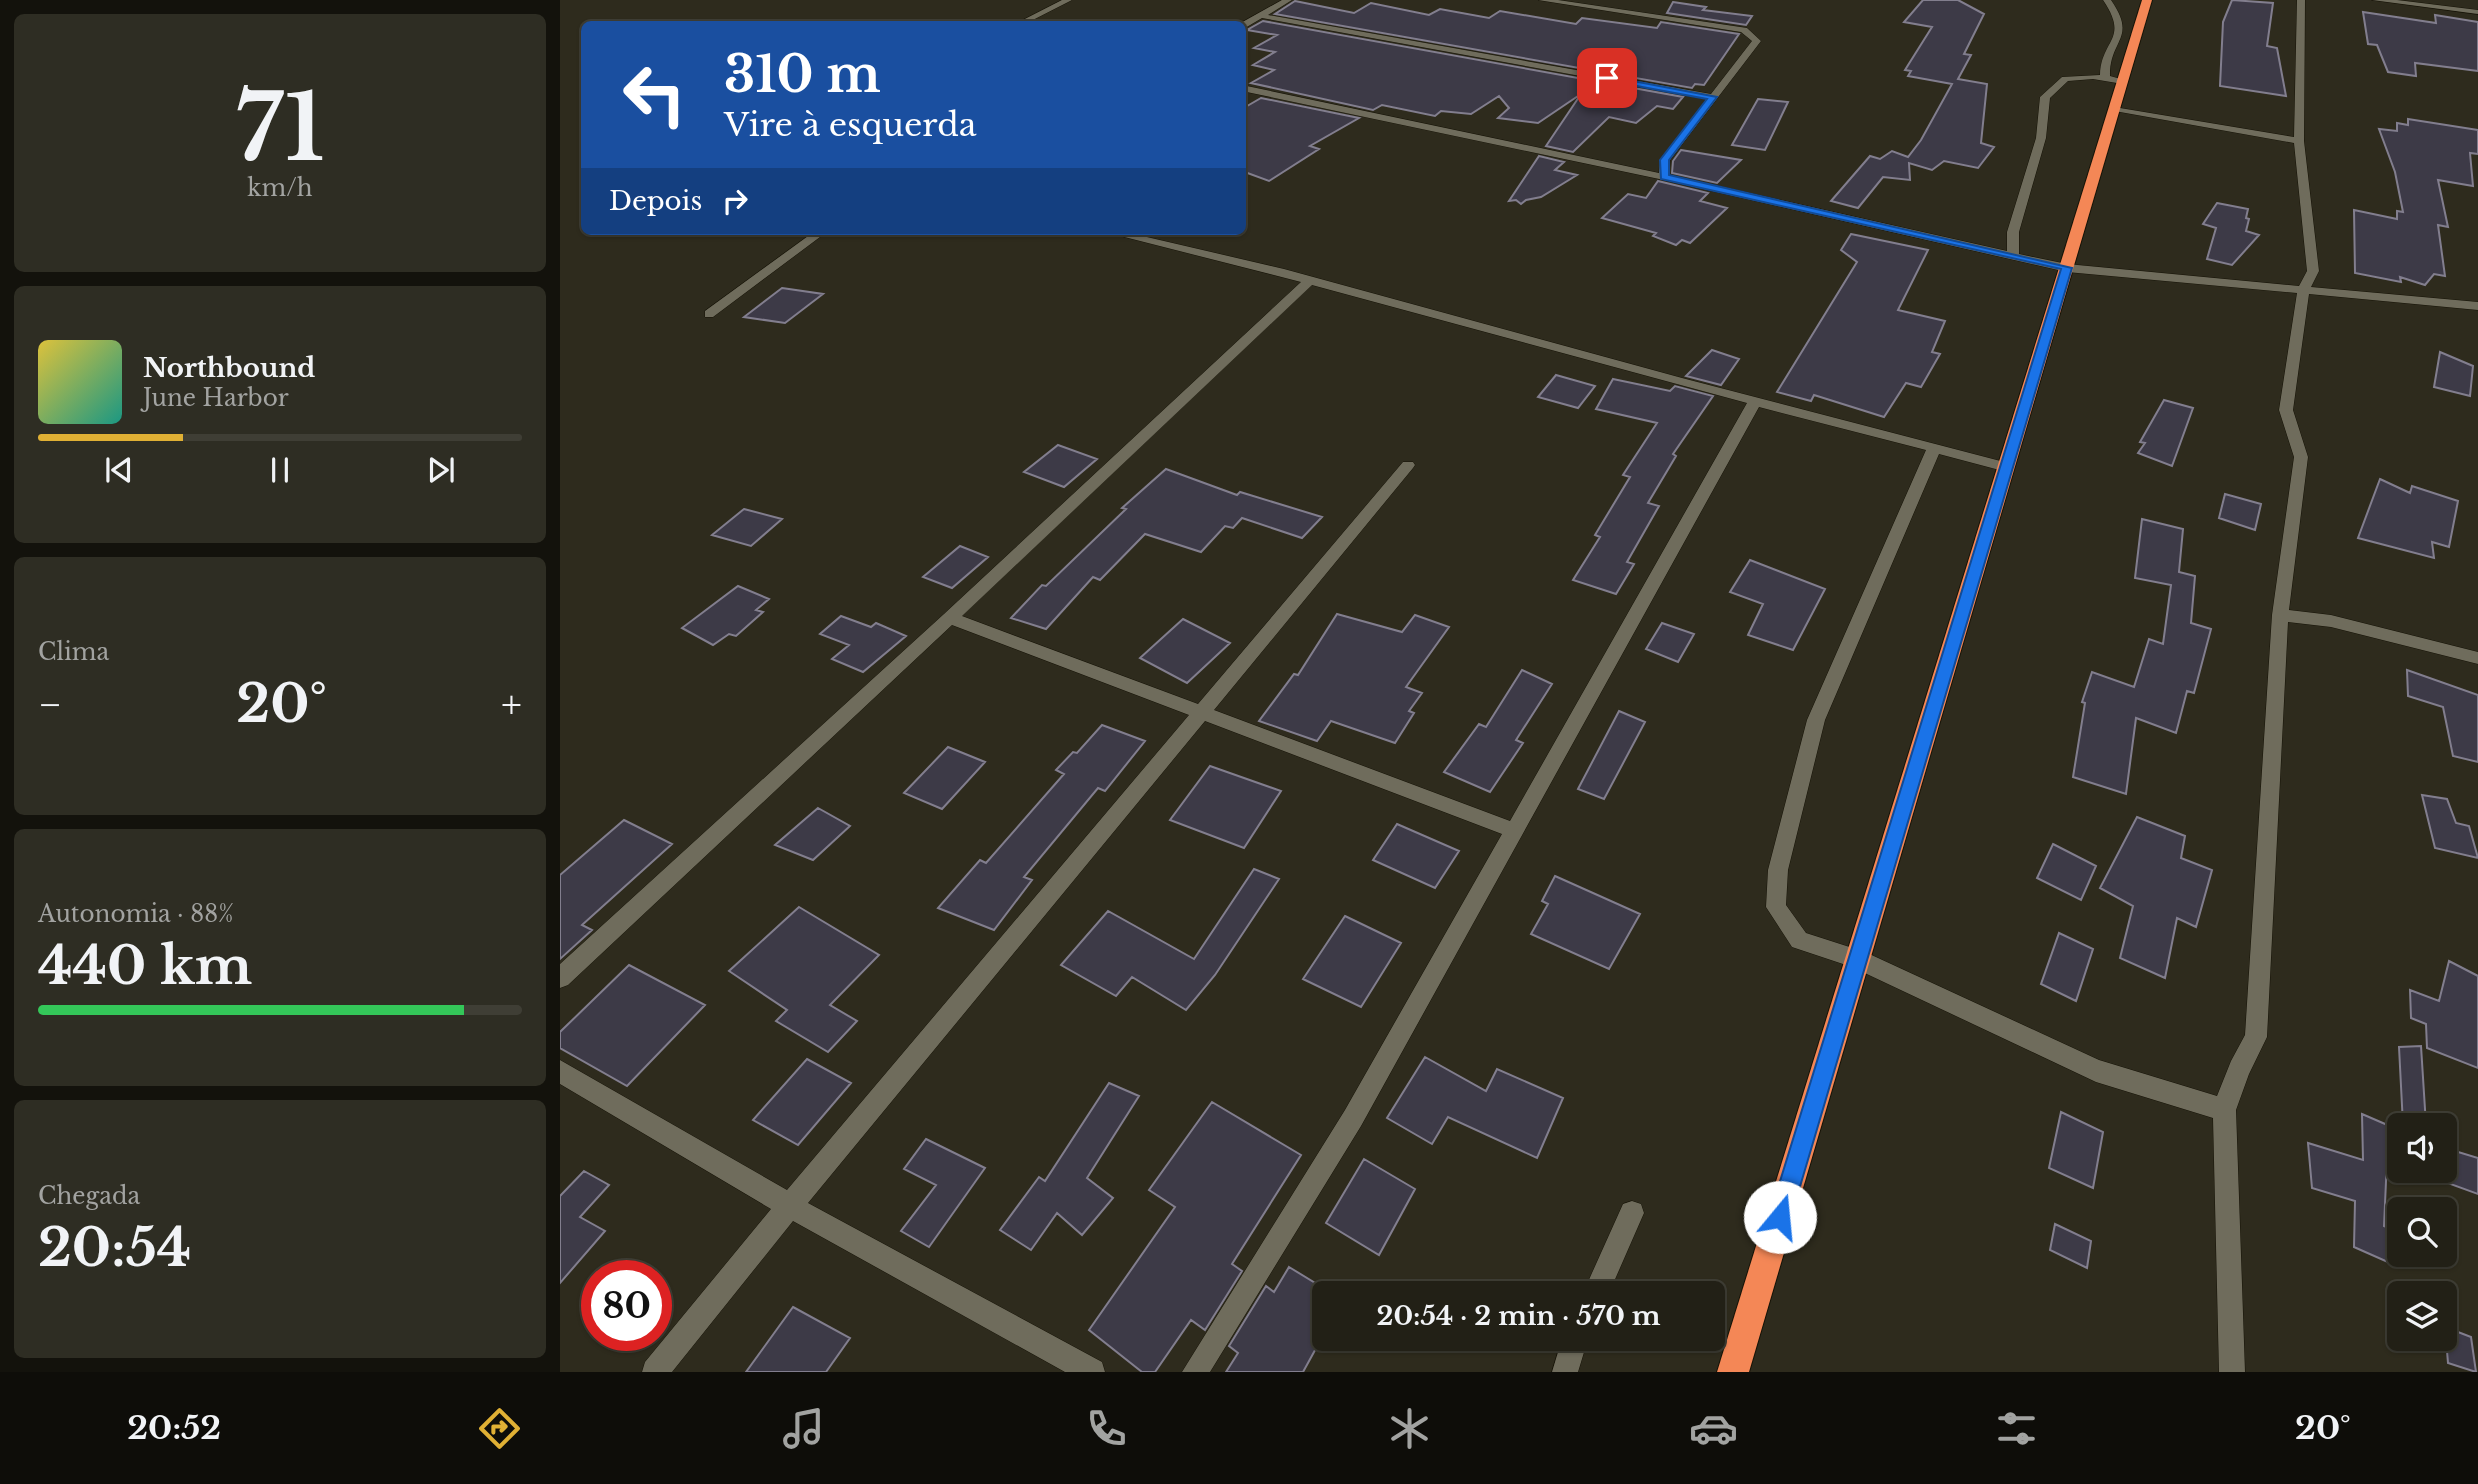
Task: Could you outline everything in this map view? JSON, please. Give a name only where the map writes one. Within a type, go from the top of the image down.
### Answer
[{"type":"highway","points":[[1733,1372],[2114,110],[2114,80],[2147,0]]},
{"type":"street","points":[[1025,21],[1068,0]]},
{"type":"street","points":[[1246,24],[1287,0]]},
{"type":"street","points":[[1542,0],[1744,30],[1757,41],[1665,160],[1664,177]]},
{"type":"street","points":[[1598,8],[1608,0]]},
{"type":"street","points":[[2107,0],[2118,14],[2120,34],[2103,65],[2114,80]]},
{"type":"street","points":[[2232,1372],[2224,1110],[2239,1069],[2256,1037],[2280,615],[2301,457],[2286,410],[2304,288],[2314,271],[2299,141],[2301,0]]},
{"type":"street","points":[[2376,0],[2478,12]]},
{"type":"street","points":[[1262,16],[1713,97]]},
{"type":"street","points":[[2012,255],[2013,232],[2041,138],[2046,97],[2065,79],[2093,76],[2114,80]]},
{"type":"street","points":[[1246,89],[1664,177],[2067,268],[2478,306]]},
{"type":"street","points":[[2114,110],[2299,141]]},
{"type":"street","points":[[709,314],[817,235]]},
{"type":"street","points":[[1125,235],[1217,256],[2007,467]]},
{"type":"street","points":[[560,978],[950,618],[1309,281]]},
{"type":"street","points":[[1195,1372],[1353,1118],[1756,400]]},
{"type":"street","points":[[1934,448],[1816,720],[1779,870],[1776,907],[1799,940],[1857,959],[2096,1071],[2224,1110]]},
{"type":"street","points":[[655,1372],[788,1205],[1204,713],[1408,465]]},
{"type":"street","points":[[2280,615],[2331,621],[2478,658]]},
{"type":"street","points":[[950,618],[1515,831]]},
{"type":"street","points":[[560,1071],[788,1205],[1092,1372]]},
{"type":"street","points":[[1601,1281],[1632,1213]]},
{"type":"street","points":[[1565,1372],[1571,1351]]},
{"type":"building","points":[[1923,0],[1958,0],[1984,14],[1964,54],[1971,55],[1958,79],[1987,84],[1981,143],[1994,147],[1978,168],[1944,161],[1932,170],[1909,163],[1910,180],[1883,177],[1858,208],[1831,201],[1870,156],[1880,159],[1892,151],[1908,157],[1921,140],[1952,84],[1908,76],[1911,71],[1905,70],[1932,27],[1904,22]]},
{"type":"building","points":[[2232,0],[2273,3],[2267,46],[2277,48],[2286,96],[2220,86],[2223,22]]},
{"type":"building","points":[[1295,1],[1354,13],[1371,3],[1429,15],[1440,9],[1489,18],[1500,11],[1576,24],[1582,18],[1657,28],[1661,22],[1739,34],[1704,85],[1695,84],[1692,88],[1275,14]]},
{"type":"building","points":[[1673,2],[1706,7],[1703,10],[1752,16],[1746,25],[1667,13]]},
{"type":"building","points":[[2363,12],[2436,23],[2435,15],[2478,22],[2478,71],[2415,63],[2416,76],[2388,72],[2377,45],[2368,44]]},
{"type":"building","points":[[1263,21],[1683,97],[1673,109],[1657,106],[1636,123],[1609,117],[1573,152],[1546,146],[1581,94],[1538,123],[1498,118],[1509,108],[1499,96],[1471,114],[1441,111],[1435,116],[1382,105],[1373,110],[1251,83],[1274,70],[1253,65],[1275,52],[1254,48],[1277,35],[1247,30]]},
{"type":"building","points":[[1261,98],[1359,118],[1310,146],[1319,149],[1269,181],[1246,172],[1246,107]]},
{"type":"building","points":[[1758,99],[1788,102],[1765,150],[1732,145]]},
{"type":"building","points":[[2408,119],[2478,130],[2478,154],[2470,153],[2473,186],[2438,180],[2448,227],[2438,225],[2445,276],[2434,274],[2425,285],[2400,277],[2401,282],[2355,273],[2354,210],[2397,219],[2397,211],[2403,212],[2395,172],[2379,129],[2397,131],[2397,123],[2408,125]]},
{"type":"building","points":[[1681,150],[1741,160],[1717,183],[1672,173],[1673,161]]},
{"type":"building","points":[[1539,156],[1564,162],[1555,170],[1577,175],[1541,197],[1526,200],[1521,204],[1516,200],[1509,201]]},
{"type":"building","points":[[1658,181],[1708,193],[1700,201],[1727,208],[1690,243],[1682,240],[1676,245],[1653,236],[1656,233],[1602,218],[1628,194],[1646,198]]},
{"type":"building","points":[[2217,203],[2248,209],[2246,231],[2259,235],[2232,265],[2207,259],[2216,228],[2203,224]]},
{"type":"building","points":[[1851,234],[1928,250],[1898,310],[1945,321],[1932,352],[1940,354],[1921,387],[1906,383],[1884,417],[1814,395],[1811,401],[1777,392],[1857,262],[1841,250]]},
{"type":"building","points":[[782,288],[823,294],[785,323],[744,317]]},
{"type":"building","points":[[1712,350],[1739,359],[1721,385],[1686,376]]},
{"type":"building","points":[[2440,352],[2473,366],[2470,396],[2434,387]]},
{"type":"building","points":[[1556,375],[1595,386],[1578,408],[1538,397]]},
{"type":"building","points":[[1613,379],[1670,391],[1675,386],[1713,396],[1673,454],[1676,456],[1648,503],[1659,506],[1627,562],[1634,564],[1616,594],[1573,580],[1600,537],[1595,535],[1630,477],[1623,475],[1657,423],[1596,409]]},
{"type":"building","points":[[2164,400],[2193,408],[2172,466],[2138,453],[2145,443],[2140,442]]},
{"type":"building","points":[[1058,445],[1097,459],[1064,487],[1024,472]]},
{"type":"building","points":[[1166,469],[1237,495],[1240,492],[1322,517],[1302,538],[1242,518],[1233,528],[1225,526],[1201,552],[1145,534],[1100,580],[1093,577],[1046,629],[1011,618],[1042,585],[1046,586],[1126,509],[1122,508]]},
{"type":"building","points":[[2380,479],[2410,493],[2412,486],[2458,501],[2449,547],[2432,542],[2434,558],[2358,538]]},
{"type":"building","points":[[2225,494],[2261,504],[2255,530],[2219,518]]},
{"type":"building","points":[[744,509],[782,519],[751,546],[712,535]]},
{"type":"building","points":[[2142,519],[2183,529],[2179,572],[2195,576],[2191,623],[2211,629],[2194,693],[2187,691],[2176,733],[2136,718],[2126,794],[2073,777],[2085,703],[2082,702],[2092,672],[2134,687],[2149,639],[2163,644],[2171,585],[2135,578]]},
{"type":"building","points":[[960,546],[988,557],[952,588],[923,577]]},
{"type":"building","points":[[1750,560],[1825,589],[1793,650],[1748,635],[1763,604],[1730,592]]},
{"type":"building","points":[[738,586],[769,599],[756,610],[763,612],[736,636],[729,634],[713,645],[682,628]]},
{"type":"building","points":[[1337,614],[1402,632],[1415,615],[1449,627],[1406,687],[1422,693],[1409,711],[1414,713],[1395,743],[1331,721],[1317,741],[1259,721],[1294,674],[1298,675]]},
{"type":"building","points":[[841,616],[871,627],[876,623],[906,636],[863,672],[832,659],[849,645],[820,634]]},
{"type":"building","points":[[1183,619],[1230,643],[1187,683],[1140,658]]},
{"type":"building","points":[[1662,623],[1694,634],[1678,662],[1646,649]]},
{"type":"building","points":[[1522,670],[1552,684],[1516,740],[1523,743],[1490,792],[1444,772],[1479,724],[1486,727]]},
{"type":"building","points":[[2407,670],[2478,695],[2478,762],[2453,756],[2443,707],[2408,696]]},
{"type":"building","points":[[1619,711],[1645,722],[1604,799],[1578,789]]},
{"type":"building","points":[[1102,725],[1145,741],[1105,791],[1098,788],[1024,877],[1032,880],[994,930],[938,908],[980,860],[986,863],[1064,774],[1056,770],[1073,752],[1077,753]]},
{"type":"building","points":[[948,747],[985,762],[942,809],[904,793]]},
{"type":"building","points":[[1210,766],[1281,791],[1244,848],[1170,820]]},
{"type":"building","points":[[2422,795],[2447,799],[2456,823],[2469,826],[2478,858],[2435,848]]},
{"type":"building","points":[[818,808],[850,826],[813,860],[775,845]]},
{"type":"building","points":[[2137,817],[2185,836],[2181,858],[2212,870],[2196,927],[2177,918],[2165,978],[2120,958],[2133,906],[2100,888]]},
{"type":"building","points":[[624,820],[672,844],[582,925],[592,930],[560,959],[560,875]]},
{"type":"building","points":[[1397,824],[1459,851],[1435,888],[1373,860]]},
{"type":"building","points":[[2053,844],[2096,866],[2081,900],[2037,878]]},
{"type":"building","points":[[1254,869],[1279,879],[1215,975],[1186,1010],[1132,977],[1116,996],[1061,965],[1108,911],[1194,959]]},
{"type":"building","points":[[1555,876],[1640,914],[1609,969],[1531,934],[1548,904],[1542,901]]},
{"type":"building","points":[[799,907],[879,955],[830,1005],[857,1021],[828,1052],[776,1021],[787,1010],[729,971]]},
{"type":"building","points":[[1345,916],[1401,943],[1361,1007],[1303,979]]},
{"type":"building","points":[[2059,933],[2093,949],[2076,1001],[2041,984]]},
{"type":"building","points":[[2449,961],[2478,976],[2478,1068],[2427,1048],[2426,1024],[2411,1018],[2410,990],[2439,1001]]},
{"type":"building","points":[[629,965],[705,1005],[627,1086],[560,1048],[560,1032]]},
{"type":"building","points":[[2421,1046],[2425,1113],[2402,1113],[2399,1047]]},
{"type":"building","points":[[1425,1057],[1486,1091],[1497,1069],[1563,1098],[1537,1158],[1448,1117],[1432,1144],[1387,1118]]},
{"type":"building","points":[[807,1059],[851,1083],[798,1145],[753,1120]]},
{"type":"building","points":[[1109,1083],[1139,1096],[1087,1178],[1113,1198],[1082,1235],[1057,1213],[1031,1250],[1000,1230],[1039,1177],[1045,1181]]},
{"type":"building","points":[[1212,1102],[1301,1155],[1232,1264],[1242,1271],[1205,1330],[1191,1320],[1155,1372],[1142,1372],[1089,1330],[1175,1207],[1149,1190]]},
{"type":"building","points":[[2061,1112],[2103,1132],[2093,1188],[2049,1168]]},
{"type":"building","points":[[2362,1114],[2387,1125],[2384,1226],[2387,1227],[2387,1262],[2354,1247],[2355,1201],[2312,1188],[2308,1143],[2363,1160]]},
{"type":"building","points":[[926,1139],[985,1168],[929,1247],[901,1231],[936,1185],[904,1169]]},
{"type":"building","points":[[2457,1152],[2478,1158],[2478,1194],[2448,1183],[2457,1183]]},
{"type":"building","points":[[1364,1159],[1415,1189],[1379,1255],[1326,1223]]},
{"type":"building","points":[[584,1171],[609,1185],[580,1217],[605,1231],[560,1283],[560,1196]]},
{"type":"building","points":[[2055,1224],[2091,1241],[2087,1268],[2050,1250]]},
{"type":"building","points":[[1289,1267],[1312,1281],[1312,1351],[1315,1351],[1303,1372],[1226,1372],[1238,1353],[1229,1346],[1266,1286],[1274,1292]]},
{"type":"building","points":[[793,1307],[850,1338],[826,1372],[746,1372]]},
{"type":"building","points":[[2457,1332],[2471,1337],[2476,1372],[2448,1363],[2447,1351],[2457,1351]]},
{"type":"route","points":[[1607,78],[1713,97],[1665,160],[1664,177],[2067,268],[1780,1217]]}]
